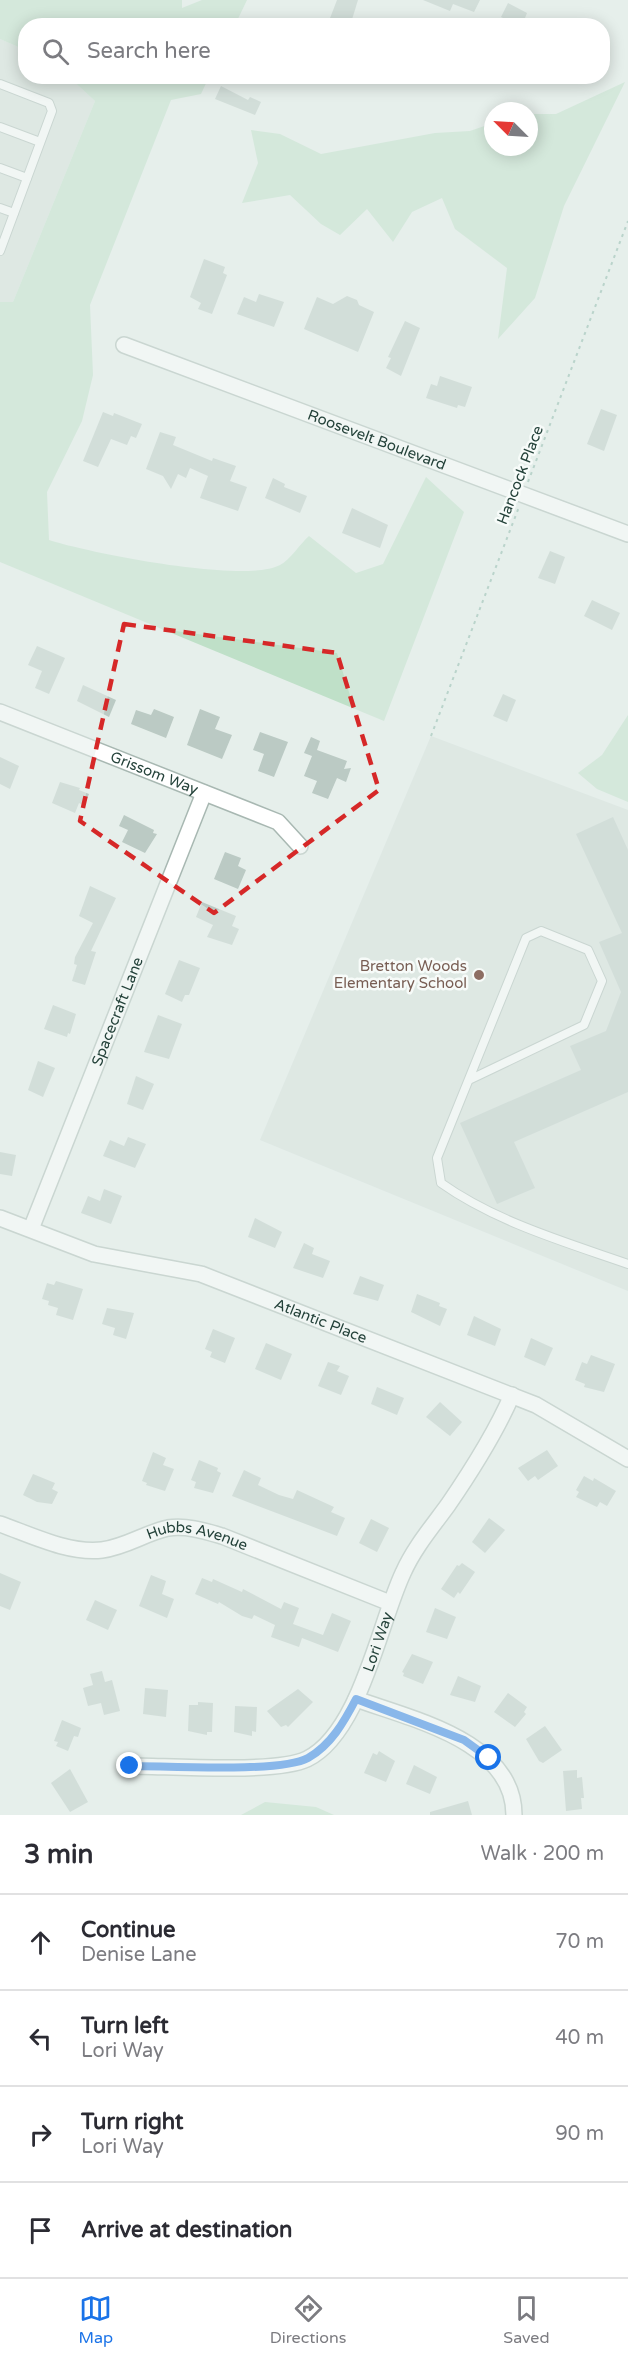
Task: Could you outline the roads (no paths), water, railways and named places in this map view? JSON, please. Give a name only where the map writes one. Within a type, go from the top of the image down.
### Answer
[{"type":"street","name":"Roosevelt Boulevard","points":[[124,345],[628,534]]},
{"type":"street","name":"Grissom Way","points":[[0,712],[278,822],[300,846]]},
{"type":"street","name":"Spacecraft Lane","points":[[31,1229],[204,793]]},
{"type":"street","name":"Atlantic Place","points":[[0,1218],[94,1254],[201,1274],[536,1405],[628,1459]]},
{"type":"street","name":"Lori Way","points":[[130,1766],[278,1766],[306,1759],[326,1745],[342,1726],[356,1699],[390,1603],[417,1546],[481,1453],[512,1395]]},
{"type":"street","name":"Hubbs Avenue","points":[[0,1524],[78,1550],[101,1550],[121,1546],[169,1528],[194,1528],[222,1536],[390,1603]]},
{"type":"street","points":[[356,1699],[464,1740],[489,1758],[507,1782],[514,1815]]},
{"type":"lane","points":[[0,84],[49,103],[52,111],[0,250]]},
{"type":"lane","points":[[0,126],[40,142]]},
{"type":"lane","points":[[0,168],[27,178]]},
{"type":"lane","points":[[0,208],[14,213]]},
{"type":"lane","points":[[471,1079],[584,1025],[603,981],[588,950],[541,931],[526,938],[471,1079],[437,1158],[441,1183],[463,1199],[543,1234],[628,1264]]},
{"type":"place","name":"Bretton Woods Elementary School","points":[[479,975]]}]
